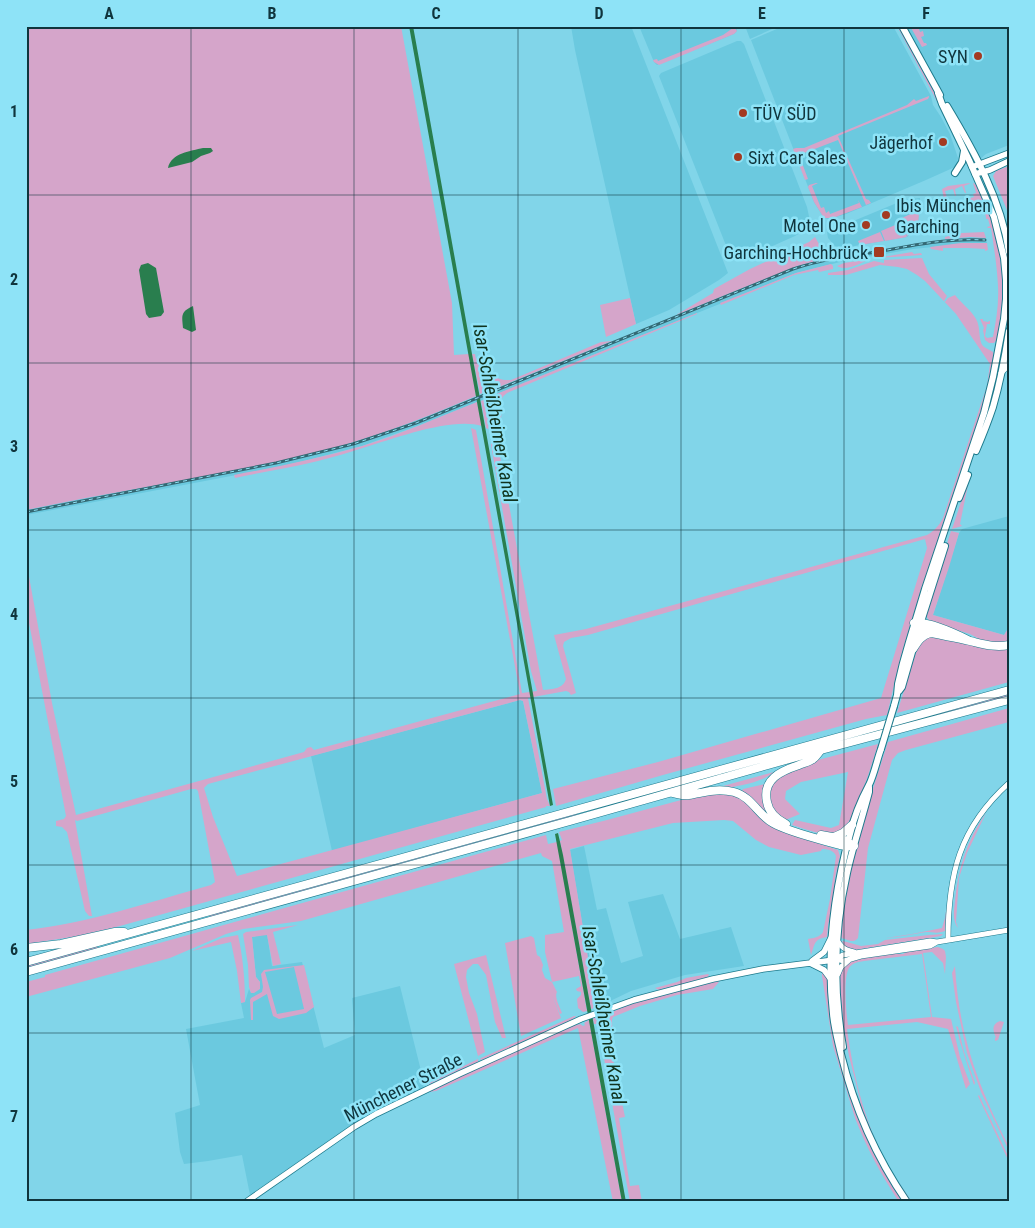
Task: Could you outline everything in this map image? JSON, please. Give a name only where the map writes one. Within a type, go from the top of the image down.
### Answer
[{"type":"highway","points":[[918,625],[923,631],[930,633],[990,646],[1009,645]]},
{"type":"highway","points":[[918,625],[954,633],[970,641]]},
{"type":"highway","points":[[913,649],[921,637],[930,633]]},
{"type":"highway","points":[[26,962],[1009,690]]},
{"type":"highway","points":[[26,972],[821,750],[1009,700]]},
{"type":"highway","points":[[821,750],[812,760],[776,775],[767,788],[766,800],[768,807],[779,821],[794,827],[834,837],[850,844]]},
{"type":"highway","points":[[672,793],[687,796],[714,790],[726,790],[745,797],[774,823],[793,830],[850,844]]},
{"type":"highway","points":[[834,837],[839,836],[852,825]]},
{"type":"highway","points":[[26,948],[61,944],[115,932],[134,932]]},
{"type":"main road","points":[[850,844],[869,792],[869,785],[897,695],[903,662],[918,625],[984,413],[993,377],[1006,299],[1004,258],[999,234],[992,212],[975,174],[976,166],[953,117],[902,26]]},
{"type":"main road","points":[[938,93],[964,149],[976,166],[983,172],[994,196],[1000,212],[1009,252]]},
{"type":"main road","points":[[955,173],[961,165],[964,149]]},
{"type":"main road","points":[[976,166],[1009,153]]},
{"type":"main road","points":[[975,174],[1009,161]]},
{"type":"main road","points":[[948,527],[992,409],[1007,350],[1009,331]]},
{"type":"main road","points":[[897,695],[902,687],[918,625]]},
{"type":"main road","points":[[869,785],[865,790],[852,825],[847,872],[834,938],[833,980],[841,1033],[856,1102],[879,1158],[907,1202]]},
{"type":"main road","points":[[810,963],[824,952],[834,938]]},
{"type":"main road","points":[[810,963],[833,960]]},
{"type":"main road","points":[[810,963],[824,970],[833,980]]},
{"type":"main road","name":"Münchener Straße","points":[[246,1202],[354,1127],[376,1114],[413,1095],[584,1018],[650,995],[712,979],[810,963]]},
{"type":"street","points":[[998,348],[1007,350]]},
{"type":"street","points":[[1001,374],[1009,362]]},
{"type":"street","points":[[948,940],[949,909],[959,854],[970,830],[981,813],[996,794],[1009,783]]},
{"type":"street","points":[[833,960],[843,955],[1009,930]]},
{"type":"street","points":[[834,938],[846,950],[857,953]]},
{"type":"street","points":[[833,960],[844,961],[861,956],[930,946],[937,942]]},
{"type":"street","points":[[833,980],[841,967],[849,960]]},
{"type":"shaded area","points":[[26,26],[401,26],[452,303],[454,355],[469,354],[476,396],[387,431],[318,452],[227,472],[26,510]]},
{"type":"shaded area","points":[[409,26],[413,26],[421,70],[553,805],[550,806]]},
{"type":"shaded area","points":[[571,26],[631,26],[728,273],[669,310],[636,324],[575,50]]},
{"type":"shaded area","points":[[639,26],[736,26],[737,31],[734,34],[657,65]]},
{"type":"shaded area","points":[[745,26],[779,26],[750,39]]},
{"type":"shaded area","points":[[784,26],[893,26],[950,134],[958,158],[957,165],[846,214],[829,219],[824,218],[814,202],[751,40]]},
{"type":"shaded area","points":[[897,26],[899,26],[934,92],[941,109]]},
{"type":"shaded area","points":[[902,26],[1009,26],[1009,145],[986,154],[972,166]]},
{"type":"shaded area","points":[[910,26],[918,26],[920,32],[923,31],[924,36],[921,37],[927,45],[922,47]]},
{"type":"shaded area","points":[[733,28],[737,31],[734,34],[659,65],[653,60],[657,59],[658,61],[723,35]]},
{"type":"shaded area","points":[[741,41],[744,44],[807,207],[810,221],[810,226],[807,229],[795,236],[740,260],[733,257],[725,243],[659,76],[661,73]]},
{"type":"shaded area","points":[[929,96],[928,99],[838,136],[866,199],[871,203],[866,205],[838,140],[799,155],[808,179],[805,180],[793,149],[804,148],[907,105],[914,99],[916,101]]},
{"type":"shaded area","points":[[203,148],[211,148],[213,151],[192,162],[168,168],[177,156]]},
{"type":"shaded area","points":[[1009,166],[1009,215],[993,176],[996,171]]},
{"type":"shaded area","points":[[818,183],[812,186],[821,208],[824,207],[826,213],[829,211],[830,214],[859,203],[858,200],[862,207],[833,218],[824,218],[814,202],[808,187]]},
{"type":"shaded area","points":[[970,183],[964,186],[966,193],[962,186],[955,189],[956,196],[953,189],[945,191],[947,198],[944,199],[942,189],[948,186]]},
{"type":"shaded area","points":[[973,183],[977,186],[994,229],[1002,273],[1001,317],[997,339],[994,343],[989,343],[985,340],[984,328],[980,319],[990,321],[990,324],[987,324],[985,336],[987,338],[993,337],[998,306],[998,286],[991,228],[987,227],[990,226],[988,219],[986,219],[981,201],[947,208],[948,210],[945,209],[945,203],[948,205],[974,197],[973,194],[976,193]]},
{"type":"shaded area","points":[[920,198],[918,223],[913,232],[907,237],[843,248],[835,246],[828,238],[827,232],[904,200]]},
{"type":"shaded area","points":[[919,210],[917,225],[914,231],[907,236],[901,223],[903,222],[902,218]]},
{"type":"shaded area","points":[[900,223],[907,237],[885,241],[881,231]]},
{"type":"shaded area","points":[[880,232],[884,241],[860,245],[858,241]]},
{"type":"shaded area","points":[[984,232],[986,238],[945,239],[945,237],[962,233]]},
{"type":"shaded area","points":[[815,237],[827,258],[797,266],[676,315],[713,293],[714,289],[750,269],[809,242]]},
{"type":"shaded area","points":[[970,237],[986,238],[987,243],[913,249],[844,261],[796,273],[425,423],[362,446],[284,466],[26,515],[26,510],[277,462],[360,440],[434,414],[797,266],[818,260],[931,241]]},
{"type":"shaded area","points":[[961,243],[987,243],[988,250],[943,248],[943,251],[931,249],[930,247]]},
{"type":"shaded area","points":[[912,252],[914,254],[921,253],[922,255],[877,258]]},
{"type":"shaded area","points":[[922,258],[929,274],[947,296],[944,301],[955,295],[974,316],[978,322],[981,344],[993,352],[994,357],[981,413],[921,589],[901,656],[887,715],[866,719],[556,806],[553,789],[658,762],[881,698],[927,548],[925,539],[588,635],[571,638],[564,642],[563,646],[576,693],[571,695],[566,691],[528,698],[547,799],[550,806],[120,926],[78,936],[26,944],[26,930],[96,917],[211,885],[215,882],[198,791],[191,789],[75,820],[92,916],[89,916],[85,911],[67,832],[62,827],[56,826],[56,821],[64,819],[66,816],[26,607],[26,560],[52,703],[76,815],[304,752],[307,748],[311,747],[314,750],[520,694],[471,428],[476,430],[522,693],[537,691],[531,671],[491,445],[491,440],[494,441],[496,434],[543,690],[557,688],[563,685],[566,679],[554,635],[586,629],[927,535],[938,526],[943,518],[987,386],[990,364],[956,314],[925,281],[907,269],[880,265],[846,275],[828,275],[828,273],[848,270],[874,261],[884,263],[884,260]],"holes":[[[520,700],[523,701],[542,793],[237,876],[213,817],[204,788],[208,784]]]},
{"type":"shaded area","points":[[870,259],[858,265],[845,268],[837,266],[844,263]]},
{"type":"shaded area","points":[[148,263],[156,268],[164,312],[161,316],[149,318],[146,314],[139,270],[141,265]]},
{"type":"shaded area","points":[[831,264],[833,269],[794,275],[721,305],[720,303],[796,273]]},
{"type":"shaded area","points":[[630,298],[636,324],[606,337],[600,305]]},
{"type":"shaded area","points":[[193,306],[196,330],[192,332],[183,328],[182,317],[186,310]]},
{"type":"shaded area","points":[[697,313],[507,393],[501,402],[501,418],[497,418],[494,395]]},
{"type":"shaded area","points":[[612,341],[494,389],[483,359],[486,359],[494,375],[500,379],[511,380],[601,342]]},
{"type":"shaded area","points":[[472,354],[475,354],[476,359],[480,358],[490,390],[480,394]]},
{"type":"shaded area","points":[[492,396],[493,427],[488,429],[486,428],[481,401]]},
{"type":"shaded area","points":[[477,402],[482,426],[455,424],[440,426],[308,463],[235,478],[234,475],[362,446],[406,431]]},
{"type":"shaded area","points":[[970,475],[960,524],[962,526],[952,529]]},
{"type":"shaded area","points":[[1009,516],[1009,627],[1004,635],[933,615],[959,533],[962,529]]},
{"type":"shaded area","points":[[951,531],[959,533],[933,615],[1004,635],[1009,627],[1009,642],[997,644],[981,640],[970,634],[931,622],[928,619],[927,607]]},
{"type":"shaded area","points":[[928,636],[945,638],[985,648],[1009,648],[1009,682],[897,713],[919,643]]},
{"type":"shaded area","points":[[1009,693],[1009,696],[891,728],[892,725]]},
{"type":"shaded area","points":[[520,700],[523,701],[542,793],[332,851],[311,756]]},
{"type":"shaded area","points":[[1009,708],[1009,722],[906,750],[898,753],[892,760],[868,848],[858,938],[852,941],[840,938],[847,882],[866,810],[888,742]]},
{"type":"shaded area","points":[[883,728],[882,731],[688,785],[687,782]]},
{"type":"shaded area","points":[[878,744],[851,818],[841,832],[823,834],[792,825],[795,820],[831,828],[839,825],[848,772],[801,782],[786,791],[785,799],[800,814],[783,821],[774,813],[770,805],[770,784],[787,771],[803,764]]},
{"type":"shaded area","points":[[774,772],[757,781],[723,788],[723,786]]},
{"type":"shaded area","points":[[765,784],[771,816],[769,817],[749,795],[742,791],[743,789]]},
{"type":"shaded area","points":[[718,793],[736,796],[746,802],[763,819],[817,843],[838,850],[840,856],[827,937],[817,941],[811,955],[808,939],[822,934],[830,899],[836,856],[830,850],[822,849],[821,851],[801,855],[769,847],[756,840],[733,821],[724,820],[673,823],[570,849],[593,988],[602,1005],[591,1009],[560,841],[562,840],[559,832],[696,796]]},
{"type":"shaded area","points":[[577,813],[577,815],[210,918],[209,915]]},
{"type":"shaded area","points":[[986,813],[967,853],[959,878],[956,922],[958,928],[954,919],[954,912],[956,889],[961,866],[969,844]]},
{"type":"shaded area","points":[[558,833],[626,1202],[622,1202],[555,834]]},
{"type":"shaded area","points":[[546,835],[548,844],[557,842],[587,1011],[583,1012],[578,1008],[577,999],[581,992],[576,989],[581,986],[579,976],[552,982],[545,952],[545,935],[564,932],[552,861],[542,856],[541,853],[301,921],[243,929],[226,934],[170,958],[26,997],[26,982],[45,977],[45,975]]},
{"type":"shaded area","points":[[584,846],[597,910],[606,908],[621,963],[643,956],[628,902],[663,894],[680,939],[731,927],[744,966],[685,975],[631,991],[602,1005],[593,988],[570,850]]},
{"type":"shaded area","points":[[950,884],[945,931],[886,938],[942,928]]},
{"type":"shaded area","points":[[298,925],[273,932],[281,964],[273,966],[267,935],[252,937],[256,977],[260,982],[260,989],[251,993],[243,934]]},
{"type":"shaded area","points":[[267,934],[272,966],[302,962],[324,1048],[355,1035],[352,998],[400,986],[424,1083],[422,1094],[336,1136],[250,1195],[242,1155],[184,1164],[180,1152],[175,1113],[200,1105],[186,1029],[244,1018],[241,1003],[245,1002],[249,989],[251,993],[260,982],[256,977],[252,937]]},
{"type":"shaded area","points":[[943,934],[941,936],[855,950],[844,945],[842,941],[861,946],[878,944],[885,940]]},
{"type":"shaded area","points":[[238,935],[245,985],[245,1002],[241,1003],[231,942],[192,951],[222,938]]},
{"type":"shaded area","points":[[531,936],[534,938],[537,955],[540,957],[543,965],[542,970],[545,978],[552,982],[557,992],[557,999],[562,1013],[560,1014],[552,995],[561,1018],[521,1036],[505,943]]},
{"type":"shaded area","points":[[97,946],[98,949],[26,968],[26,966]]},
{"type":"shaded area","points":[[938,947],[945,951],[945,974],[943,963],[932,952],[923,953],[932,1017],[951,1019],[960,1057],[970,1084],[966,1089],[948,1029],[917,1022],[847,1029],[852,1062],[870,1126],[886,1162],[912,1202],[909,1202],[902,1191],[862,1120],[860,1099],[844,1029],[840,991],[840,971],[851,961],[903,954],[908,951]],"holes":[[[922,954],[931,1017],[848,1025],[846,987],[847,973],[850,966],[862,961]]]},
{"type":"shaded area","points":[[486,955],[506,1038],[502,1038],[495,1022],[486,975],[478,964],[473,964],[467,970],[466,977],[469,993],[477,1014],[485,1052],[478,1056],[454,964]]},
{"type":"shaded area","points":[[304,965],[314,1007],[306,1013],[279,1019],[273,1016],[267,994],[253,1002],[253,1020],[251,1020],[250,1000],[262,992],[261,974],[264,970]],"holes":[[[294,967],[304,1009],[277,1014],[265,972]]]},
{"type":"shaded area","points":[[955,966],[961,1015],[972,1060],[988,1103],[1009,1147],[1009,1151],[981,1092],[967,1053],[952,973]]},
{"type":"shaded area","points":[[822,971],[828,979],[830,1006],[865,1133],[884,1172],[903,1202],[899,1202],[881,1172],[855,1118],[833,1046]]},
{"type":"shaded area","points":[[708,974],[707,978],[659,990],[655,988],[686,978]]},
{"type":"shaded area","points":[[718,980],[719,982],[713,989],[677,995],[640,1006],[613,1017],[613,1043],[608,1014],[652,997]]},
{"type":"shaded area","points":[[600,1015],[605,1020],[625,1117],[619,1118],[630,1186],[639,1185],[642,1202],[630,1202],[598,1025],[594,1024],[593,1018]]},
{"type":"shaded area","points":[[576,1016],[572,1020],[482,1060],[480,1059],[481,1058]]},
{"type":"shaded area","points":[[589,1020],[622,1202],[613,1202],[578,1028],[436,1091],[429,1092],[565,1028],[580,1024],[583,1026]]},
{"type":"shaded area","points":[[1000,1021],[1004,1022],[998,1040],[995,1041],[994,1026]]},
{"type":"shaded area","points":[[956,1026],[958,1027],[974,1085],[960,1042]]},
{"type":"shaded area","points":[[478,1059],[478,1062],[427,1084]]},
{"type":"shaded area","points":[[978,1096],[1009,1158],[1009,1162]]},
{"type":"railway","points":[[26,512],[276,463],[353,444],[416,423],[803,266],[931,243],[985,240]]},
{"type":"place","name":"SYN","points":[[978,56]]},
{"type":"place","name":"TÜV SÜD","points":[[743,113]]},
{"type":"place","name":"Jägerhof","points":[[943,142]]},
{"type":"place","name":"Sixt Car Sales","points":[[738,157]]},
{"type":"place","name":"Ibis München Garching","points":[[886,215]]},
{"type":"place","name":"Motel One","points":[[866,225]]},
{"type":"place","name":"Garching-Hochbrück","points":[[879,252]]},
{"type":"water label","name":"Isar-Schleißheimer Kanal","points":[[495,413]]},
{"type":"water label","name":"Isar-Schleißheimer Kanal","points":[[604,1015]]}]
